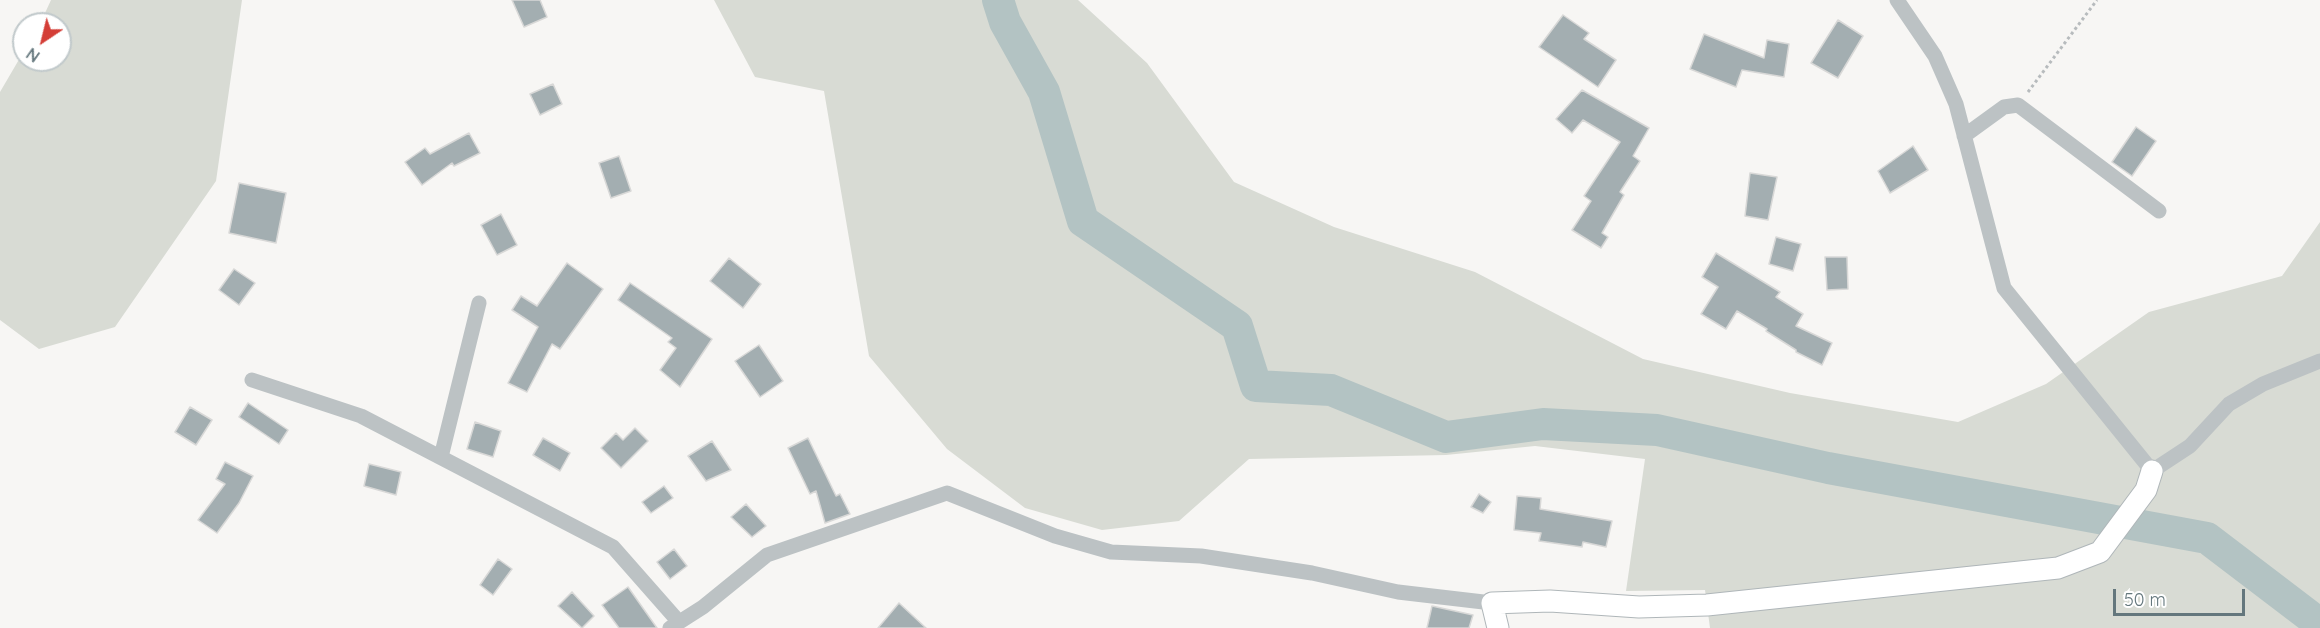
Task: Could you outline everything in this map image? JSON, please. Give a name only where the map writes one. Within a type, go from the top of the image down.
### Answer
[{"type":"street","points":[[1897,0],[1935,56],[1956,104],[2004,288],[2149,480]]},
{"type":"street","points":[[1964,136],[2004,107],[2018,105],[2159,211]]},
{"type":"street","points":[[441,457],[479,303]]},
{"type":"street","points":[[252,380],[361,416],[613,547],[674,625],[703,607],[767,555],[947,493],[1054,537],[1111,552],[1201,556],[1312,573],[1398,592],[1492,603],[1550,601],[1639,607],[1707,606],[2058,568],[2100,552],[2149,480],[2190,446],[2229,404],[2263,384],[2320,361]]},
{"type":"street","points":[[1492,603],[1498,628]]},
{"type":"path","points":[[2018,105],[2097,0]]},
{"type":"shaded area","points":[[51,0],[242,0],[216,181],[115,327],[39,349],[0,320],[0,92],[12,72],[72,72],[72,12],[46,12]]},
{"type":"shaded area","points":[[714,0],[1078,0],[1147,63],[1234,182],[1334,227],[1475,272],[1643,359],[1790,393],[1958,422],[2046,384],[2149,312],[2282,276],[2320,222],[2320,628],[1710,628],[1705,590],[1626,591],[1645,459],[1535,446],[1446,455],[1249,459],[1179,521],[1102,530],[1025,508],[947,449],[869,356],[824,91],[755,77]]},
{"type":"building","points":[[512,0],[540,0],[547,17],[524,27]]},
{"type":"building","points":[[1563,15],[1589,33],[1584,39],[1616,60],[1598,87],[1539,47]]},
{"type":"building","points":[[1838,20],[1863,36],[1838,78],[1811,63]]},
{"type":"building","points":[[1704,34],[1764,58],[1767,40],[1789,44],[1784,77],[1742,70],[1736,87],[1690,69]]},
{"type":"building","points":[[553,84],[562,104],[540,115],[530,94]]},
{"type":"building","points":[[1582,90],[1649,128],[1633,156],[1640,161],[1620,192],[1624,195],[1602,233],[1608,237],[1601,248],[1572,230],[1591,201],[1584,196],[1620,142],[1583,120],[1572,133],[1556,119]]},
{"type":"building","points":[[2136,127],[2156,141],[2132,176],[2112,162]]},
{"type":"building","points":[[469,133],[480,153],[454,166],[452,163],[422,185],[405,162],[425,148],[430,154]]},
{"type":"building","points":[[1913,146],[1928,170],[1890,193],[1878,171]]},
{"type":"building","points":[[619,156],[631,191],[611,198],[599,163]]},
{"type":"building","points":[[1750,173],[1777,177],[1768,220],[1745,216]]},
{"type":"building","points":[[239,183],[286,193],[276,243],[229,233]]},
{"type":"building","points":[[501,214],[517,245],[497,255],[481,225]]},
{"type":"building","points":[[1776,237],[1801,244],[1793,271],[1769,264]]},
{"type":"building","points":[[1716,253],[1780,292],[1776,297],[1803,314],[1796,326],[1832,343],[1822,365],[1796,352],[1766,331],[1767,329],[1737,311],[1726,329],[1701,314],[1718,287],[1702,277]]},
{"type":"building","points":[[1825,257],[1847,257],[1848,289],[1827,290]]},
{"type":"building","points":[[729,258],[761,284],[743,308],[710,281]]},
{"type":"building","points":[[567,263],[603,289],[560,349],[552,344],[527,392],[508,383],[538,327],[512,310],[521,296],[537,306]]},
{"type":"building","points":[[234,269],[255,283],[239,305],[219,290]]},
{"type":"building","points":[[630,283],[712,339],[680,387],[660,370],[676,348],[668,342],[672,338],[618,300]]},
{"type":"building","points":[[759,345],[783,381],[760,397],[735,361]]},
{"type":"building","points":[[248,403],[288,430],[279,444],[239,417]]},
{"type":"building","points":[[190,407],[212,420],[196,445],[175,432]]},
{"type":"building","points":[[475,422],[501,431],[493,457],[467,449]]},
{"type":"building","points":[[635,428],[648,441],[621,468],[601,448],[616,433],[623,440]]},
{"type":"building","points":[[543,438],[570,453],[560,471],[533,455]]},
{"type":"building","points":[[808,438],[836,496],[840,494],[850,514],[825,523],[816,491],[810,494],[788,448]]},
{"type":"building","points":[[712,441],[731,470],[706,481],[688,456]]},
{"type":"building","points":[[225,462],[253,476],[239,503],[217,533],[198,520],[225,484],[216,479]]},
{"type":"building","points":[[369,464],[401,472],[396,495],[364,486]]},
{"type":"building","points":[[664,486],[673,498],[651,513],[642,502]]},
{"type":"building","points":[[1479,494],[1491,502],[1483,513],[1471,507]]},
{"type":"building","points":[[1517,496],[1541,498],[1540,509],[1612,521],[1606,547],[1583,542],[1582,547],[1539,541],[1541,533],[1514,530]]},
{"type":"building","points":[[746,504],[766,526],[752,537],[731,517]]},
{"type":"building","points":[[674,549],[687,566],[670,579],[657,562]]},
{"type":"building","points":[[498,559],[512,569],[493,595],[480,585]]},
{"type":"building","points":[[628,587],[657,628],[619,628],[602,605]]},
{"type":"building","points":[[572,592],[594,616],[582,628],[558,606]]},
{"type":"building","points":[[899,603],[926,628],[878,628]]},
{"type":"building","points":[[1432,606],[1473,615],[1469,628],[1427,628]]},
{"type":"waterway","points":[[998,0],[1005,22],[1044,92],[1083,221],[1237,326],[1256,386],[1331,390],[1446,437],[1543,424],[1657,430],[1828,468],[2207,538],[2320,624]]}]
